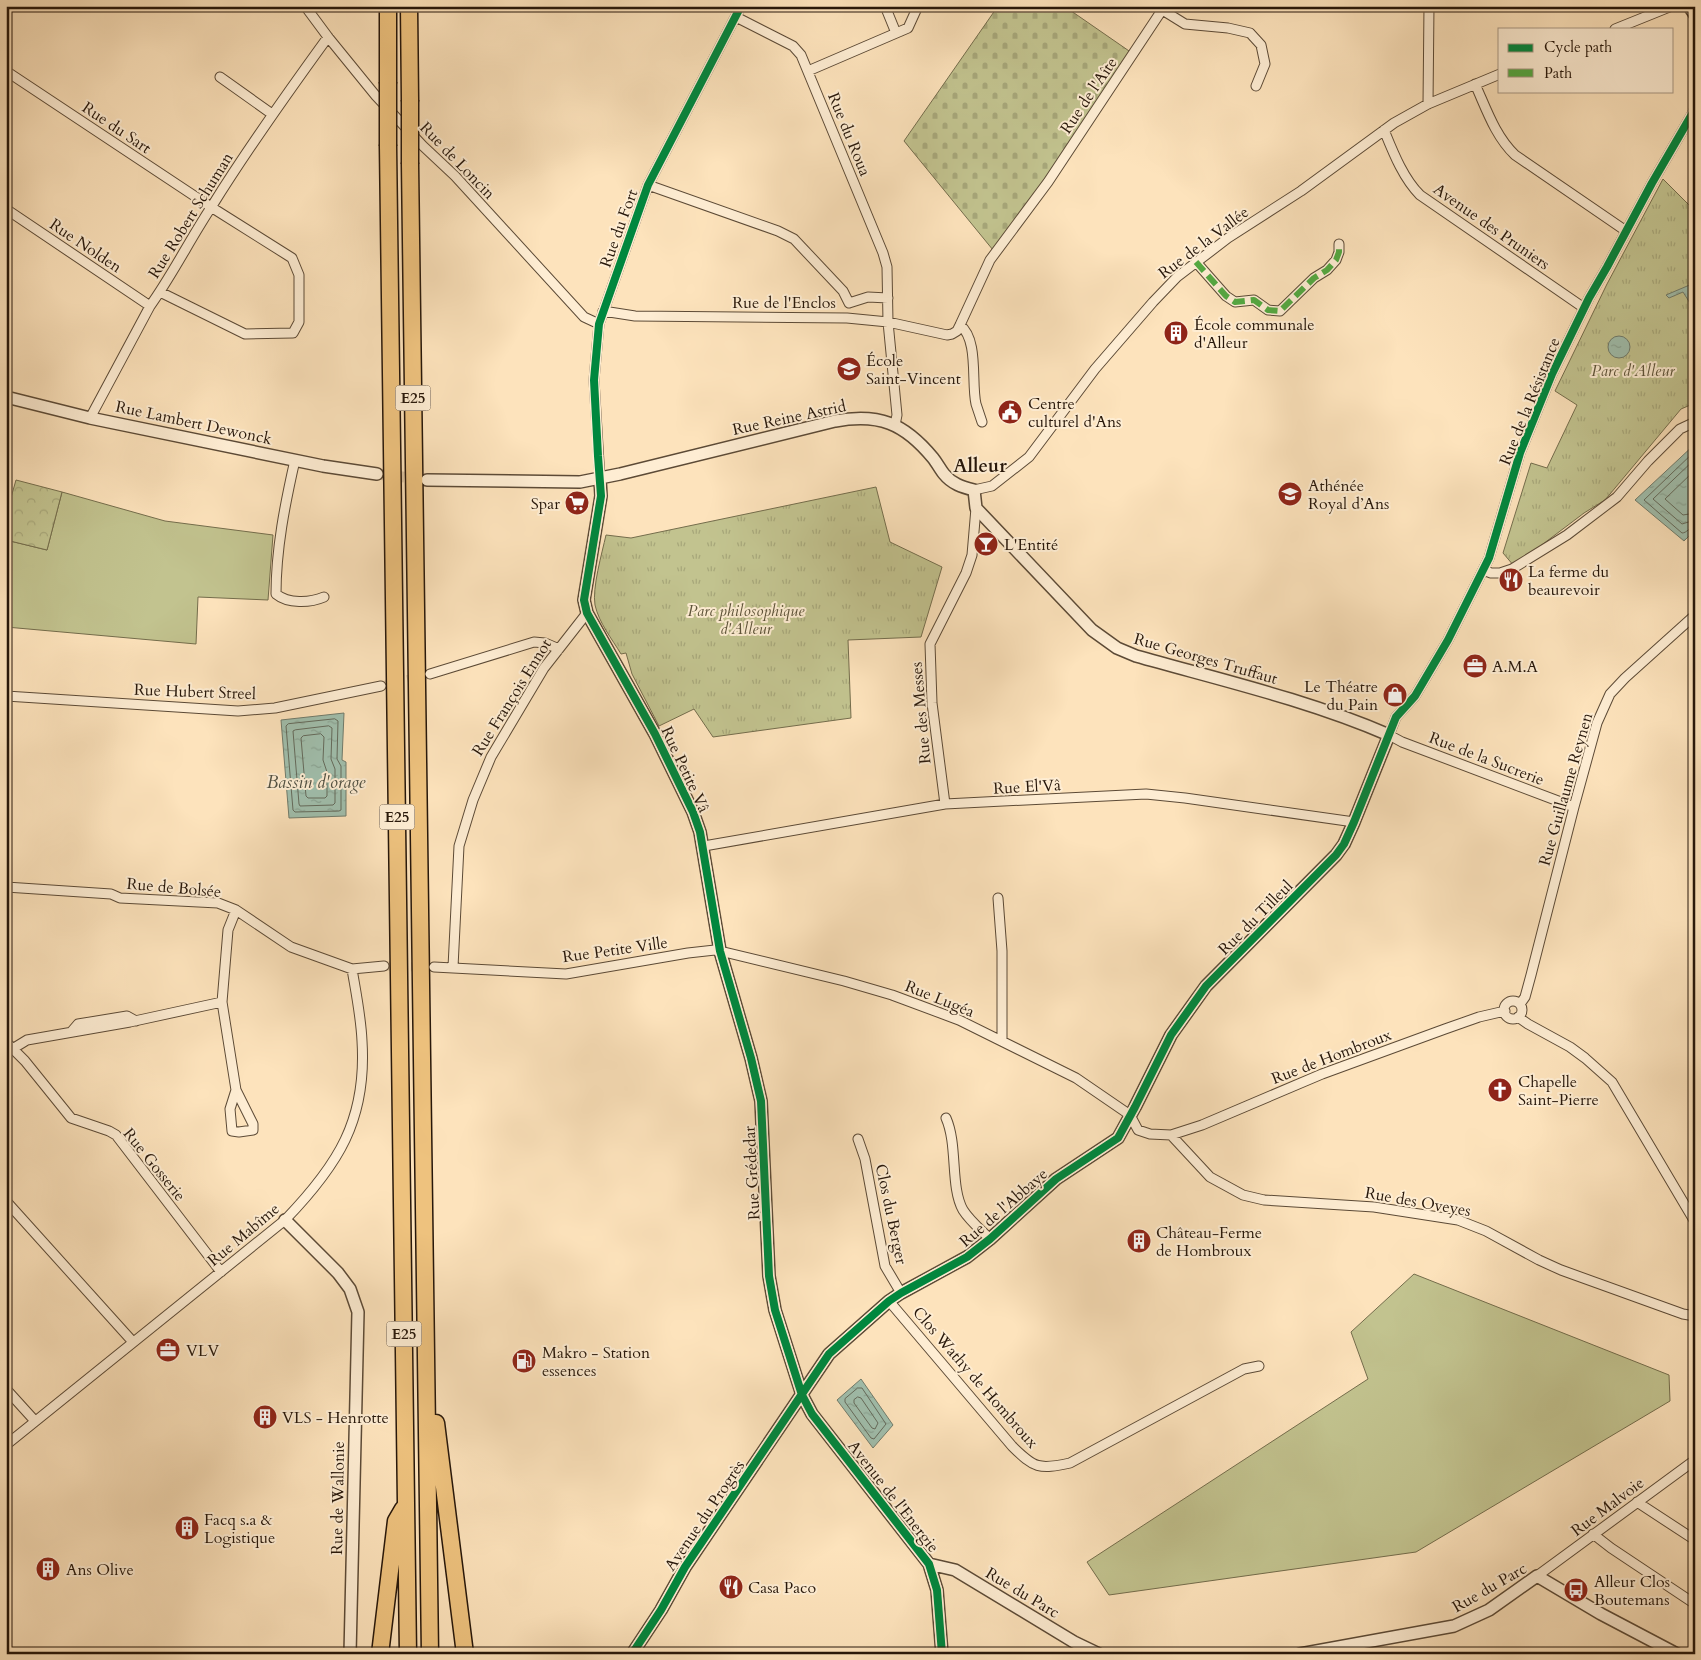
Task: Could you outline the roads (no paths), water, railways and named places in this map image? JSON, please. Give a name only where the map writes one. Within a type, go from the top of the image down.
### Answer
[{"type":"highway","name":"E25","points":[[388,6],[388,146],[408,1654]]},
{"type":"highway","name":"E25","points":[[409,6],[430,1654]]},
{"type":"highway","points":[[424,1216],[430,1238],[435,1414],[465,1654]]},
{"type":"highway","points":[[380,1654],[396,1521],[406,1504]]},
{"type":"street","name":"Rue de Loncin","points":[[306,6],[328,37],[376,96],[423,146],[455,176],[584,317],[599,324]]},
{"type":"street","name":"Rue du Fort","points":[[600,479],[594,380],[599,324],[648,185],[741,6]]},
{"type":"street","points":[[885,6],[896,33]]},
{"type":"street","points":[[808,71],[908,28],[918,6]]},
{"type":"street","points":[[1617,28],[1672,6]]},
{"type":"street","points":[[1689,6],[1695,15]]},
{"type":"street","name":"Rue de l'Aîte","points":[[960,325],[990,260],[1048,182],[1159,8],[1184,24],[1228,28],[1250,33],[1261,45],[1265,64],[1256,86]]},
{"type":"street","points":[[1426,8],[1428,104]]},
{"type":"street","name":"Rue du Roua","points":[[736,17],[793,46],[801,55],[883,254],[887,267],[888,322],[896,406],[895,425]]},
{"type":"street","name":"Rue Robert Schuman","points":[[90,418],[150,306],[211,207],[272,114],[328,37]]},
{"type":"street","name":"Rue du Sart","points":[[6,71],[211,207],[292,258],[298,275],[299,322],[293,333],[246,334],[160,292]]},
{"type":"street","name":"Rue de la Vallée","points":[[974,490],[992,486],[1029,456],[1095,369],[1177,277],[1228,238],[1300,191],[1384,130],[1428,104],[1498,75]]},
{"type":"street","points":[[220,77],[272,114]]},
{"type":"street","points":[[1474,84],[1499,135],[1514,155],[1626,231]]},
{"type":"street","name":"Rue de la Résistance","points":[[1389,735],[1396,717],[1415,696],[1448,640],[1489,558],[1520,453],[1552,374],[1584,308],[1652,183],[1695,109]]},
{"type":"street","name":"Avenue des Pruniers","points":[[1384,130],[1409,183],[1420,195],[1584,308]]},
{"type":"street","points":[[648,185],[778,231],[794,240],[843,291],[849,303],[847,318]]},
{"type":"street","name":"Rue Nolden","points":[[6,209],[150,306]]},
{"type":"street","points":[[1196,262],[1226,296],[1235,302],[1254,300],[1268,310],[1277,312],[1292,301],[1314,278],[1328,270],[1336,260],[1339,244]]},
{"type":"street","points":[[849,303],[868,297],[888,298]]},
{"type":"street","name":"Rue de l'Enclos","points":[[603,312],[635,316],[847,318],[888,322],[947,335],[956,331],[960,325]]},
{"type":"street","points":[[960,325],[965,329],[970,341],[976,404],[982,422]]},
{"type":"street","name":"Rue Lambert Dewonck","points":[[6,397],[90,418],[295,460],[377,474]]},
{"type":"street","name":"Rue Reine Astrid","points":[[600,479],[834,421],[870,418],[895,425],[919,443],[934,459],[944,475],[956,485],[974,490]]},
{"type":"street","points":[[1483,570],[1491,574],[1512,569],[1567,535],[1617,497],[1648,461],[1680,429],[1695,422]]},
{"type":"street","points":[[295,460],[280,534],[276,594],[282,599],[295,601],[315,601],[324,598]]},
{"type":"street","points":[[427,480],[580,482],[600,479],[601,496],[584,600],[586,613]]},
{"type":"street","points":[[974,490],[976,508]]},
{"type":"street","name":"Rue Georges Truffaut","points":[[976,508],[1092,630],[1117,648],[1136,656],[1353,719],[1389,735]]},
{"type":"street","name":"Rue des Messes","points":[[945,804],[932,703],[930,644],[966,573],[972,555],[976,508]]},
{"type":"street","name":"Rue François Ennot","points":[[453,967],[459,846],[473,800],[491,757],[544,668],[586,613]]},
{"type":"street","name":"Rue Petite Vâ","points":[[586,613],[655,734],[693,812],[704,846],[720,951]]},
{"type":"street","name":"Rue Guillaume Reynen","points":[[1520,1004],[1525,997],[1597,723],[1610,694],[1625,678],[1695,615]]},
{"type":"street","points":[[430,674],[534,642],[545,643],[559,649]]},
{"type":"street","name":"Rue Hubert Streel","points":[[6,696],[238,712],[275,708],[381,686]]},
{"type":"street","name":"Rue de la Sucrerie","points":[[1389,735],[1402,742],[1574,807]]},
{"type":"street","name":"Rue du Tilleul","points":[[1130,1115],[1171,1036],[1206,986],[1336,855],[1354,822],[1389,735]]},
{"type":"street","name":"Rue El'Vâ","points":[[704,846],[945,804],[1146,794],[1354,822]]},
{"type":"street","name":"Rue de Bolsée","points":[[6,887],[111,894],[120,898],[218,903],[236,910],[291,947],[352,969],[384,966]]},
{"type":"street","points":[[998,898],[1002,951],[1002,1041]]},
{"type":"street","points":[[236,910],[228,930],[222,1002],[236,1090]]},
{"type":"street","name":"Rue Petite Ville","points":[[434,967],[566,974],[688,953],[720,951]]},
{"type":"street","name":"Rue Lugéa","points":[[720,951],[844,981],[892,995],[959,1020],[1076,1078],[1130,1115],[1138,1130],[1150,1134],[1171,1135]]},
{"type":"street","name":"Rue Grédedar","points":[[720,951],[751,1058],[761,1101],[768,1276],[775,1310],[802,1395]]},
{"type":"street","name":"Rue Mabîme","points":[[6,1445],[285,1220],[300,1205],[338,1155],[356,1114],[363,1070],[363,1047],[352,969]]},
{"type":"street","points":[[1518,1017],[1522,1012],[1520,1004],[1516,1001],[1509,1002],[1504,1012],[1508,1017],[1518,1017],[1570,1047],[1612,1082],[1695,1222]]},
{"type":"street","points":[[10,1045],[27,1040],[136,1021],[222,1002]]},
{"type":"street","name":"Rue de Hombroux","points":[[1171,1135],[1202,1125],[1322,1074],[1479,1017],[1504,1012]]},
{"type":"street","name":"Rue Gosserie","points":[[10,1045],[71,1118],[109,1131],[116,1136],[221,1272]]},
{"type":"street","name":"Rue de l'Abbaye","points":[[802,1395],[829,1354],[889,1301],[967,1257],[990,1239],[1056,1179],[1118,1138],[1130,1115]]},
{"type":"street","points":[[946,1118],[951,1130],[958,1196],[964,1210],[990,1239]]},
{"type":"street","name":"Rue des Oveyes","points":[[1171,1135],[1210,1178],[1243,1196],[1264,1200],[1374,1207],[1458,1220],[1481,1229],[1560,1270],[1683,1314],[1695,1316]]},
{"type":"street","name":"Clos du Berger","points":[[858,1139],[865,1159],[885,1266],[901,1293]]},
{"type":"street","points":[[6,1201],[134,1342]]},
{"type":"street","name":"Rue de Wallonie","points":[[285,1220],[338,1273],[350,1289],[358,1312],[350,1654]]},
{"type":"street","name":"Clos Wathy de Hombroux","points":[[889,1301],[1012,1446],[1028,1461],[1047,1468],[1070,1463],[1244,1369],[1259,1366]]},
{"type":"street","points":[[6,1388],[35,1421]]},
{"type":"street","name":"Avenue de l'Energie","points":[[802,1395],[812,1414],[929,1564],[937,1590],[942,1654]]},
{"type":"street","name":"Avenue du Progrès","points":[[632,1654],[661,1610],[685,1566],[802,1395]]},
{"type":"street","name":"Rue Malvoie","points":[[1537,1576],[1695,1460]]},
{"type":"street","points":[[1638,1502],[1695,1540]]},
{"type":"street","points":[[1594,1534],[1611,1548],[1695,1604]]},
{"type":"street","name":"Rue du Parc","points":[[929,1564],[955,1570],[1074,1642],[1099,1654]]},
{"type":"street","name":"Rue du Parc","points":[[1300,1654],[1454,1626],[1489,1610],[1537,1576],[1677,1654]]},
{"type":"water","points":[[1692,284],[1695,288],[1695,311],[1683,292],[1669,298],[1666,295]]},
{"type":"water","points":[[1619,336],[1627,339],[1630,347],[1627,355],[1619,358],[1611,355],[1608,347],[1611,339]]},
{"type":"water","points":[[1695,444],[1695,530],[1684,541],[1635,500]]},
{"type":"water","name":"Bassin d'orage","points":[[344,713],[342,760],[346,762],[346,816],[289,818],[281,720]]},
{"type":"water","points":[[861,1379],[893,1425],[873,1448],[837,1400]]},
{"type":"tunnel","points":[[377,474],[421,479]]},
{"type":"tunnel","points":[[381,686],[430,674]]},
{"type":"tunnel","points":[[384,966],[423,967]]},
{"type":"place","name":"École communale d'Alleur","points":[[1176,333]]},
{"type":"place","name":"École Saint-Vincent","points":[[849,369]]},
{"type":"place","name":"Centre culturel d'Ans","points":[[1010,412]]},
{"type":"place","name":"Athénée Royal d’Ans","points":[[1290,494]]},
{"type":"place","name":"Spar","points":[[577,503]]},
{"type":"place","name":"L'Entité","points":[[986,544]]},
{"type":"place","name":"La ferme du beaurevoir","points":[[1511,580]]},
{"type":"place","name":"A.M.A","points":[[1475,666]]},
{"type":"place","name":"Le Théatre du Pain","points":[[1395,695]]},
{"type":"place","name":"Chapelle Saint-Pierre","points":[[1500,1090]]},
{"type":"place","name":"Château-Ferme de Hombroux","points":[[1139,1241]]},
{"type":"place","name":"VLV","points":[[168,1350]]},
{"type":"place","name":"Makro - Station essences","points":[[524,1361]]},
{"type":"place","name":"VLS - Henrotte","points":[[265,1417]]},
{"type":"place","name":"Facq s.a & Logistique","points":[[187,1528]]},
{"type":"place","name":"Ans Olive","points":[[48,1569]]},
{"type":"place","name":"Casa Paco","points":[[731,1587]]},
{"type":"place","name":"Alleur Clos Boutemans","points":[[1576,1590]]},
{"type":"district","name":"Alleur","points":[[980,465]]},
{"type":"park label","name":"Parc d'Alleur","points":[[1633,370]]},
{"type":"park label","name":"Parc philosophique d'Alleur","points":[[746,619]]}]
